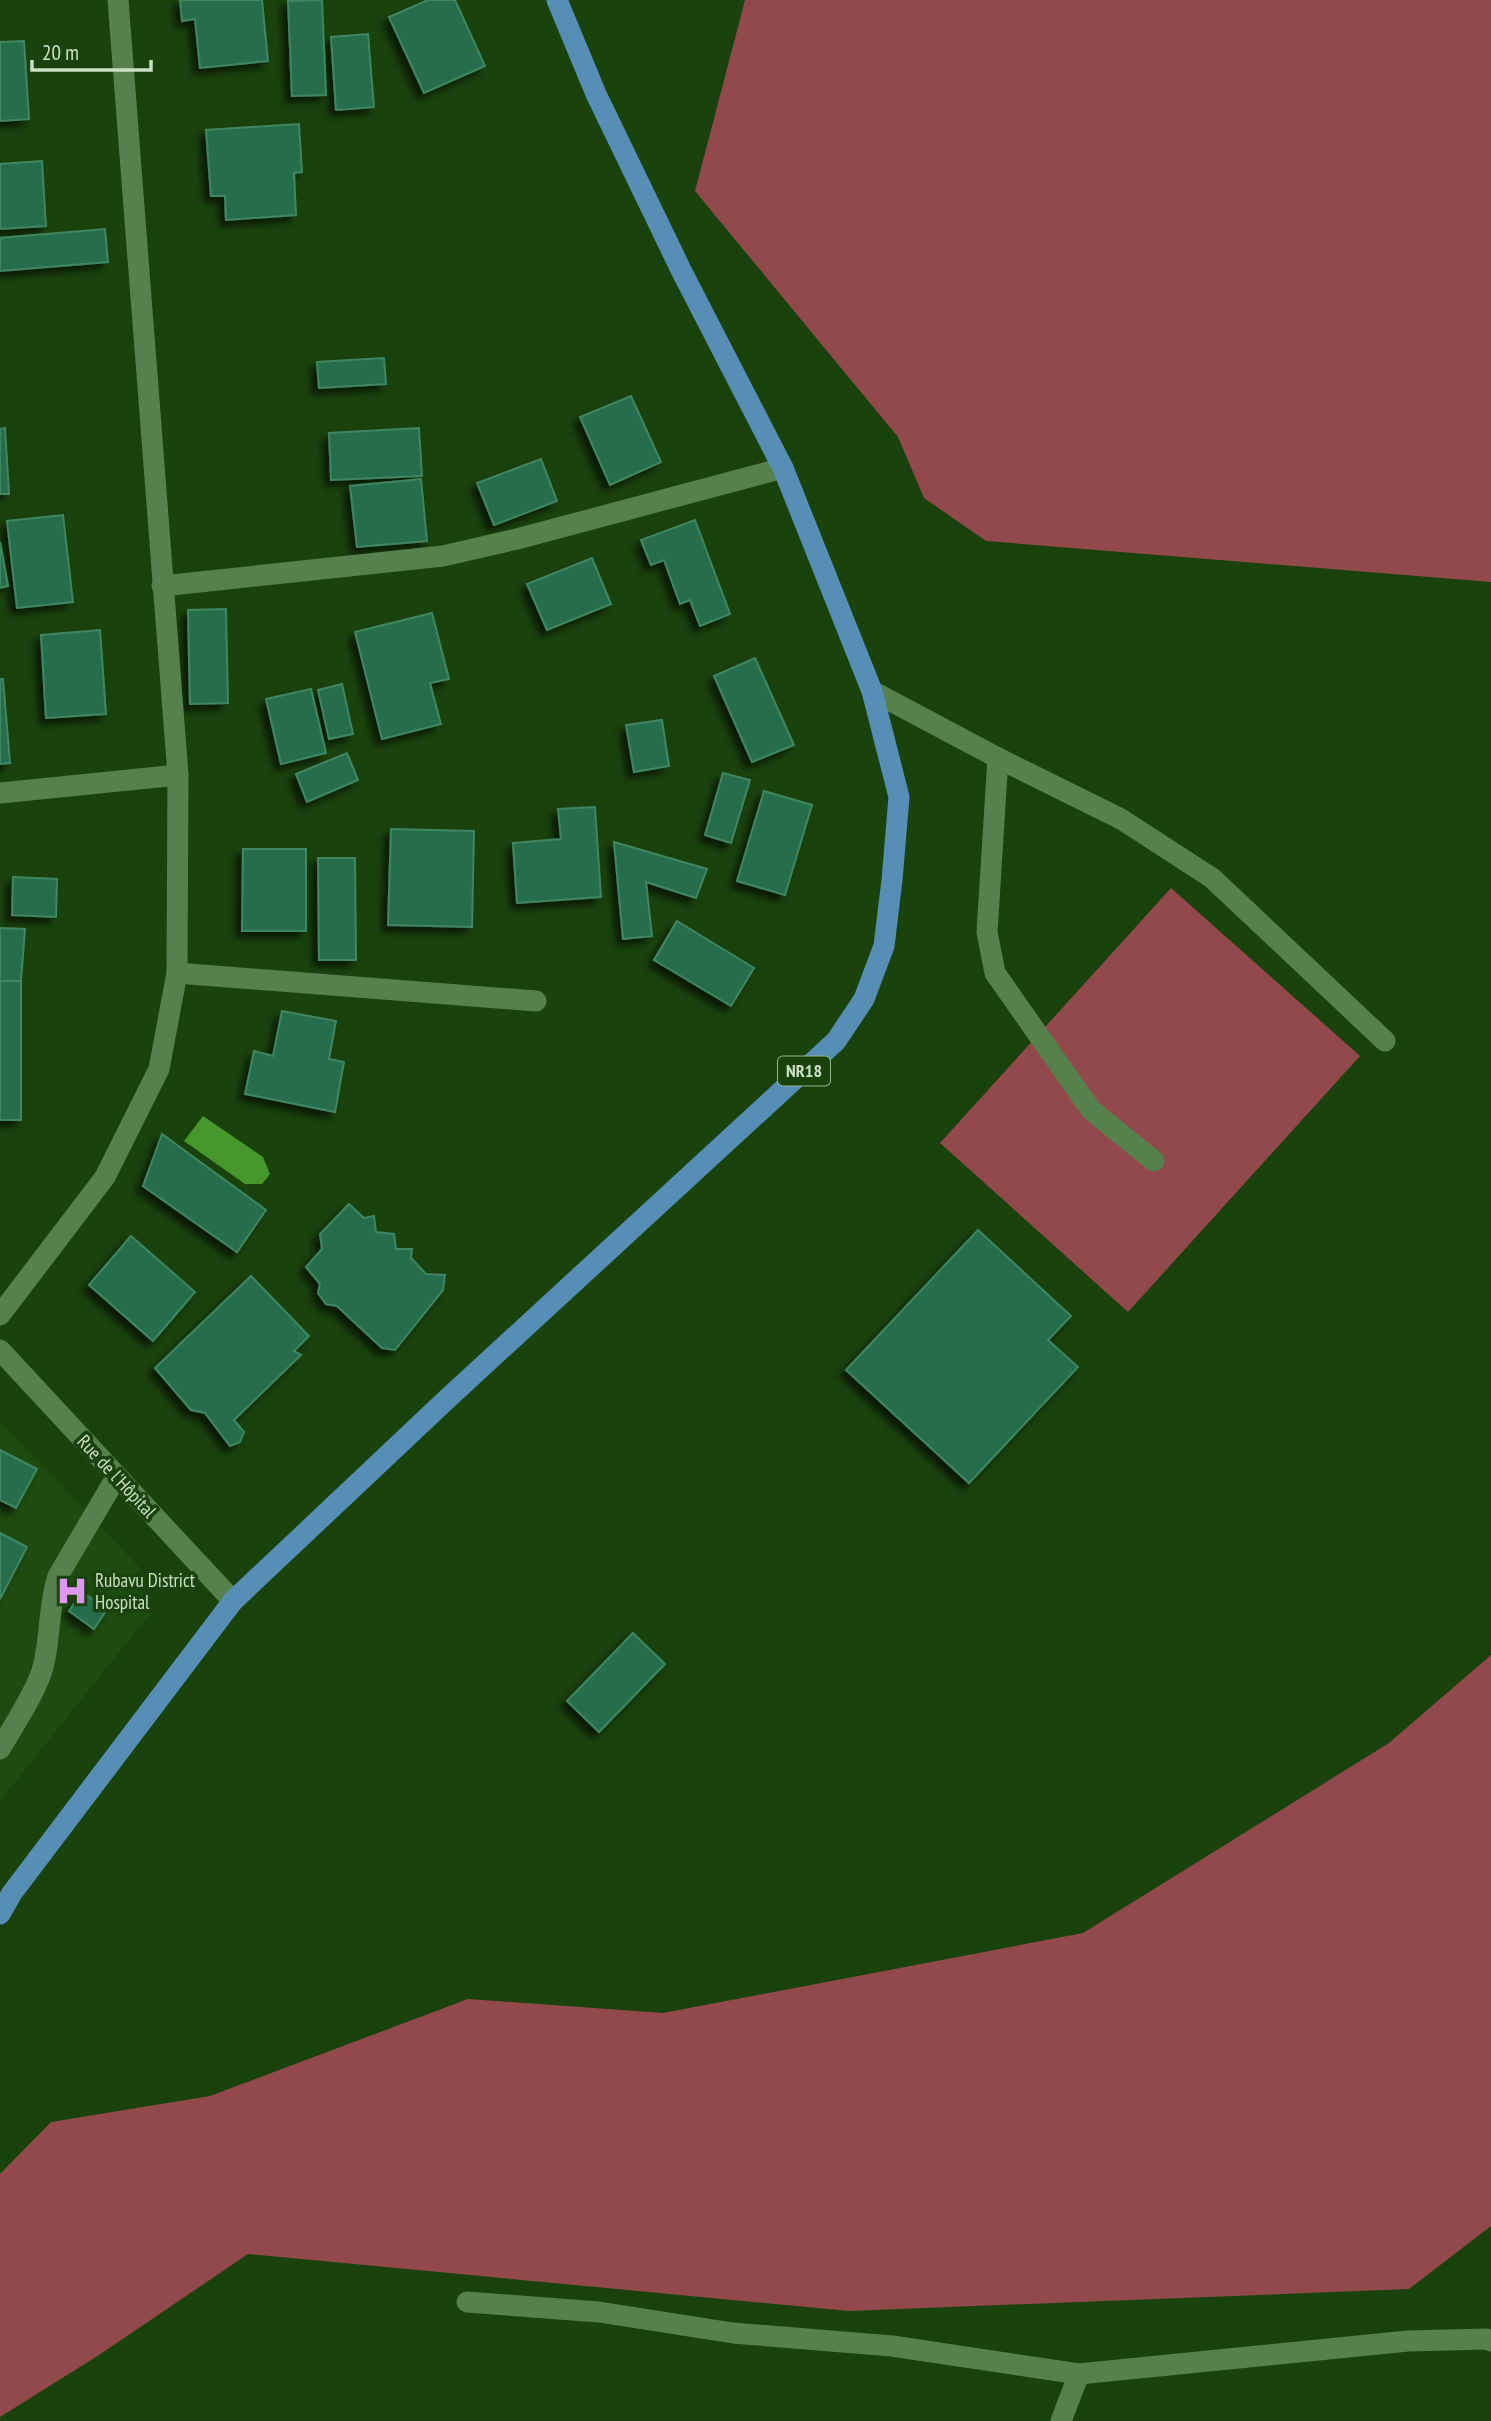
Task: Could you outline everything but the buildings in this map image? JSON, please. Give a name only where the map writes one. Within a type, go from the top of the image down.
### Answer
[{"type":"main road","name":"NR18","points":[[0,1914],[12,1893],[233,1601],[836,1041],[864,999],[884,946],[899,797],[872,691],[783,468],[682,272],[596,94],[557,0]]},
{"type":"street","points":[[0,1315],[105,1177],[159,1069],[177,973],[178,775],[118,0]]},
{"type":"street","points":[[162,586],[443,556],[783,468]]},
{"type":"street","points":[[872,691],[1121,819],[1212,878],[1384,1041]]},
{"type":"street","points":[[998,758],[987,932],[995,972],[1091,1110],[1153,1161]]},
{"type":"street","points":[[0,793],[178,775]]},
{"type":"street","points":[[177,973],[536,1001]]},
{"type":"street","name":"Rue de l'Hôpital","points":[[0,1350],[233,1601]]},
{"type":"street","points":[[0,1749],[42,1672],[47,1652],[52,1594],[58,1576],[117,1476]]},
{"type":"street","points":[[467,2302],[599,2312],[733,2333],[892,2346],[1079,2374],[1408,2341],[1491,2341]]},
{"type":"street","points":[[1061,2421],[1079,2374]]},
{"type":"shaded area","points":[[745,0],[1491,0],[1491,582],[986,541],[924,498],[898,437],[695,191]]},
{"type":"shaded area","points":[[1171,888],[1360,1056],[1128,1312],[940,1143]]},
{"type":"shaded area","points":[[203,1116],[263,1157],[270,1174],[262,1184],[245,1184],[184,1141]]},
{"type":"shaded area","name":"Rubavu District Hospital","points":[[0,1421],[139,1567],[150,1614],[0,1801]]},
{"type":"shaded area","points":[[1491,1655],[1491,2226],[1409,2289],[849,2311],[248,2254],[99,2355],[0,2417],[0,2174],[51,2122],[210,2096],[468,1999],[663,2013],[1083,1933],[1389,1743]]},
{"type":"place","name":"Rubavu District Hospital","points":[[72,1591]]}]
